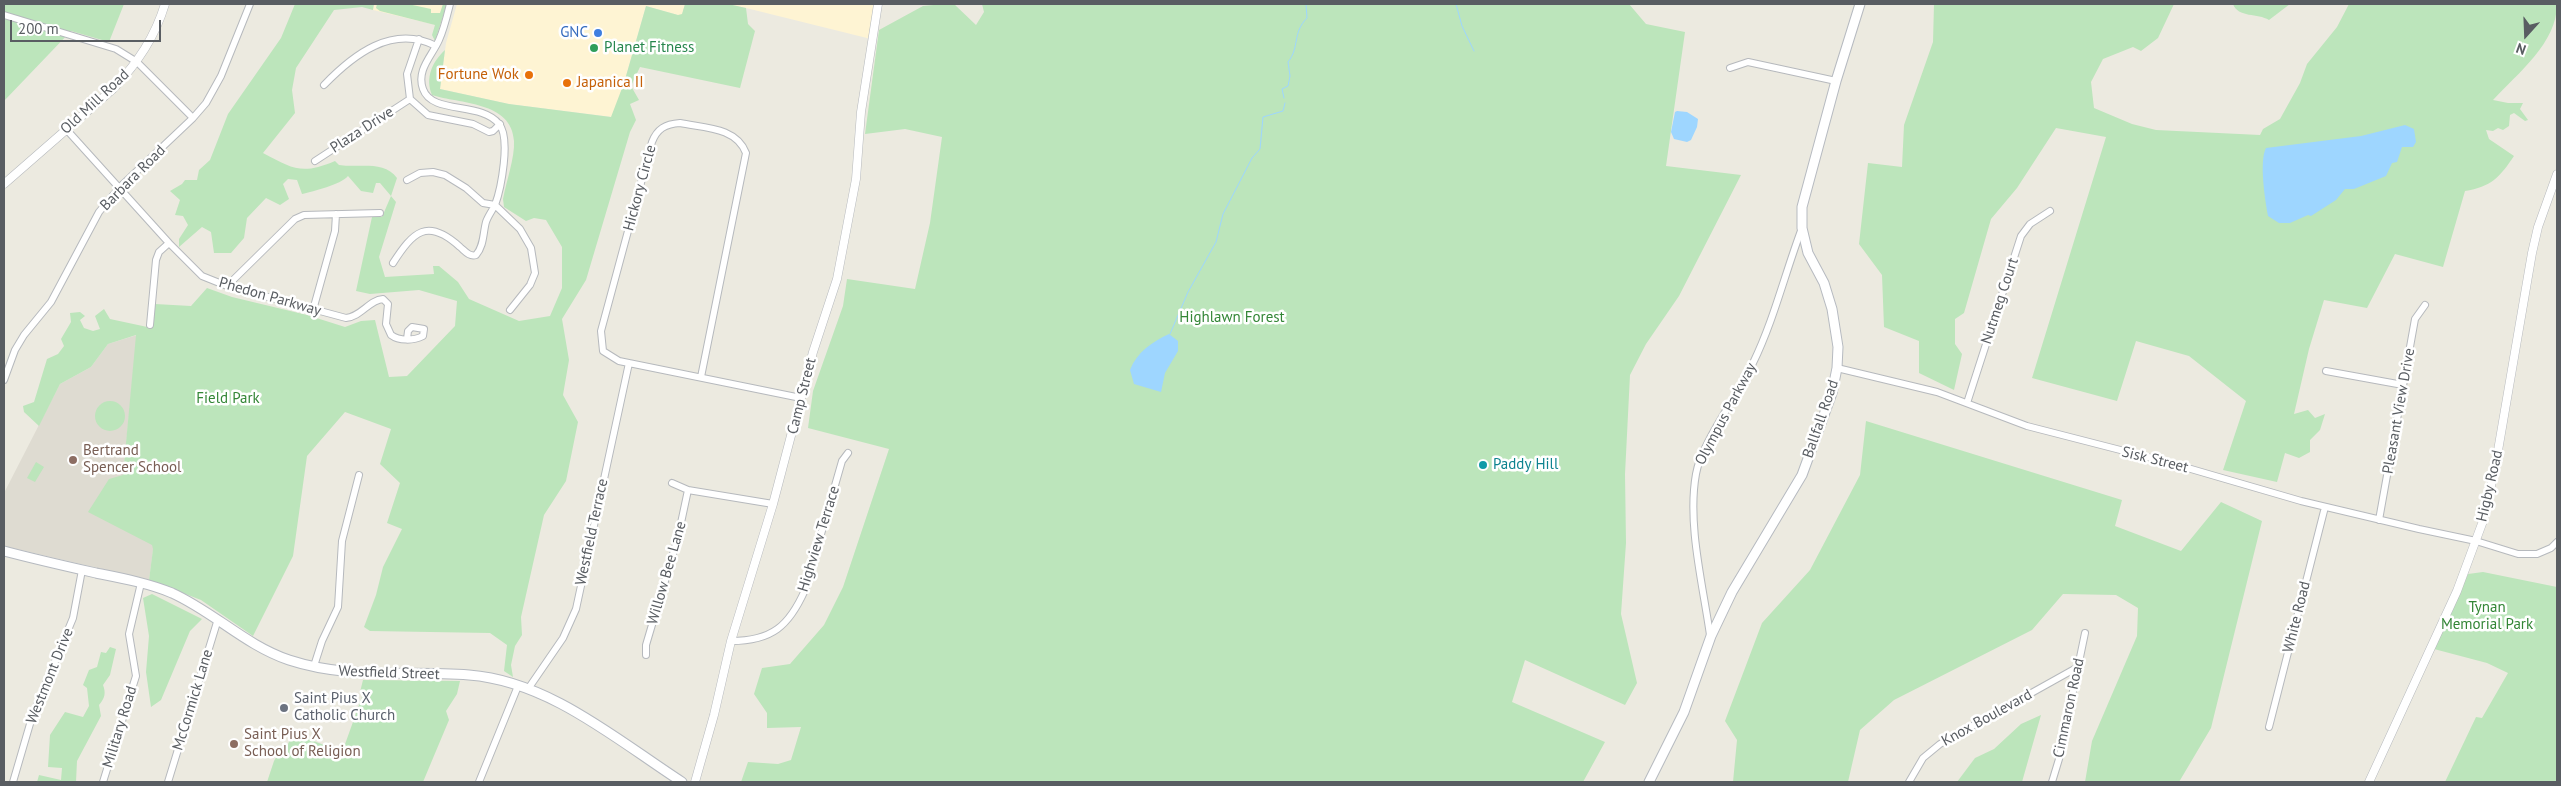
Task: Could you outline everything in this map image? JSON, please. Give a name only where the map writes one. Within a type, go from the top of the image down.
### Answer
[{"type":"main road","name":"Ballfall Road","points":[[1649,782],[1684,712],[1711,636],[1732,592],[1802,475],[1826,412],[1837,368],[1838,347],[1832,309],[1824,283],[1808,253],[1802,228],[1802,207],[1836,80],[1860,4]]},
{"type":"main road","name":"Westfield Street","points":[[4,551],[141,582],[170,593],[218,619],[251,643],[290,660],[345,673],[468,675],[528,689],[571,710],[682,782]]},
{"type":"street","name":"Old Mill Road","points":[[4,184],[114,88],[137,62],[157,28],[166,4]]},
{"type":"street","name":"Barbara Road","points":[[4,380],[24,335],[51,302],[99,212],[119,188],[193,118],[206,103],[221,76],[250,4]]},
{"type":"street","points":[[393,263],[411,236],[423,231],[442,234],[469,254],[476,255],[482,241],[486,220],[495,205],[506,144],[500,124],[483,112],[440,104],[428,97],[422,88],[421,78],[429,56],[436,46],[450,4]]},
{"type":"street","name":"Camp Street","points":[[695,782],[714,715],[731,641],[774,504],[816,343],[832,300],[844,249],[856,179],[862,98],[878,4]]},
{"type":"street","points":[[4,15],[116,49],[137,62],[193,118]]},
{"type":"street","points":[[324,86],[358,54],[390,41],[418,39],[436,46]]},
{"type":"street","name":"Plaza Drive","points":[[418,39],[406,74],[410,99],[428,115],[473,124],[489,132],[494,131],[500,124]]},
{"type":"street","points":[[1730,68],[1748,62],[1836,80]]},
{"type":"street","name":"Plaza Drive","points":[[316,162],[333,148],[410,99]]},
{"type":"street","name":"Hickory Circle","points":[[701,377],[746,153],[742,143],[734,136],[680,123],[662,127],[656,132],[652,142],[601,331],[604,351],[610,356],[629,363],[801,398]]},
{"type":"street","name":"Phedon Parkway","points":[[66,129],[168,243],[202,276],[227,286],[313,310],[352,318],[377,299],[383,299],[388,304],[387,330],[395,338],[407,339]]},
{"type":"street","points":[[407,180],[420,173],[445,175],[466,188],[483,203],[495,205],[520,229],[534,258],[533,279],[510,310]]},
{"type":"street","name":"Higby Road","points":[[2369,782],[2449,608],[2476,540],[2495,468],[2533,245],[2557,174]]},
{"type":"street","name":"Nutmeg Court","points":[[1967,403],[2021,236],[2036,218],[2050,211]]},
{"type":"street","points":[[313,310],[335,231],[336,214]]},
{"type":"street","points":[[227,286],[295,218],[304,215],[380,214]]},
{"type":"street","name":"Olympus Parkway","points":[[1711,636],[1694,515],[1696,471],[1704,451],[1742,387],[1763,341],[1802,228]]},
{"type":"street","points":[[150,325],[156,260],[159,252],[168,243]]},
{"type":"street","name":"Pleasant View Drive","points":[[2379,520],[2416,319],[2425,305]]},
{"type":"street","name":"Westfield Terrace","points":[[528,689],[562,638],[576,609],[629,363]]},
{"type":"street","name":"Sisk Street","points":[[1837,368],[1904,383],[1967,403],[2014,422],[2168,462],[2325,507],[2476,540],[2524,555],[2544,551],[2557,542]]},
{"type":"street","points":[[2326,370],[2404,385]]},
{"type":"street","name":"Highview Terrace","points":[[731,641],[765,637],[776,632],[798,605],[805,590],[842,461],[848,452]]},
{"type":"street","points":[[314,666],[322,641],[338,607],[342,541],[359,475]]},
{"type":"street","points":[[672,482],[688,490],[774,504]]},
{"type":"street","name":"Willow Bee Lane","points":[[646,655],[646,645],[678,537],[688,490]]},
{"type":"street","name":"White Road","points":[[2269,727],[2325,507]]},
{"type":"street","name":"Westmont Drive","points":[[13,782],[32,717],[74,618],[82,570]]},
{"type":"street","name":"Military Road","points":[[103,782],[136,676],[130,634],[141,582]]},
{"type":"street","name":"McCormick Lane","points":[[168,782],[218,619]]},
{"type":"street","name":"Cimmaron Road","points":[[2052,782],[2059,759],[2085,633]]},
{"type":"street","name":"Knox Boulevard","points":[[1909,782],[1924,758],[1940,744],[2078,667]]},
{"type":"street","points":[[479,782],[518,686]]},
{"type":"shaded area","points":[[374,4],[447,4],[441,26],[373,10]]},
{"type":"shaded area","points":[[457,4],[685,4],[682,15],[646,6],[624,83],[612,117],[509,104],[440,89],[446,43]]},
{"type":"shaded area","points":[[728,4],[874,4],[871,39],[746,8]]},
{"type":"shaded area","name":"Bertrand Spencer School","points":[[137,335],[123,475],[154,543],[149,580],[4,546],[4,493],[60,384],[91,367],[108,344]]},
{"type":"green space","points":[[4,4],[124,4],[109,42],[71,31],[4,101]]},
{"type":"green space","points":[[295,4],[374,4],[373,10],[362,7],[334,10],[296,68],[292,90],[295,113],[263,153],[282,163],[298,168],[314,168],[335,161],[339,165],[371,166],[385,169],[392,172],[397,178],[391,196],[380,183],[376,183],[373,193],[361,191],[348,176],[333,185],[302,194],[297,180],[288,179],[283,184],[289,199],[280,205],[266,198],[247,218],[244,238],[231,253],[214,253],[211,232],[202,227],[179,247],[179,239],[188,225],[183,216],[175,215],[180,200],[170,191],[185,180],[197,180],[199,170],[210,160],[228,114],[281,38]]},
{"type":"green space","points":[[377,4],[408,4],[431,9],[431,13],[440,13],[443,4],[447,4],[435,41],[432,35],[435,25],[380,11],[376,8]]},
{"type":"green space","name":"Field Park","points":[[685,4],[728,4],[746,8],[748,24],[755,31],[740,88],[640,67],[631,86],[639,100],[630,104],[636,120],[630,132],[586,280],[562,319],[569,360],[563,395],[578,422],[566,481],[544,515],[521,617],[522,635],[515,646],[511,665],[513,677],[504,671],[507,645],[490,633],[370,631],[364,627],[376,595],[383,567],[402,529],[387,523],[400,483],[380,464],[391,429],[345,412],[307,456],[293,556],[253,636],[201,600],[149,580],[152,545],[88,512],[109,479],[123,475],[136,335],[108,344],[91,367],[60,384],[39,426],[24,412],[23,406],[34,402],[47,359],[58,354],[64,346],[61,339],[71,322],[70,313],[80,312],[85,316],[80,320],[84,328],[93,331],[100,329],[95,316],[104,309],[110,319],[152,328],[155,304],[191,306],[207,288],[232,297],[307,315],[345,327],[361,321],[375,320],[389,377],[407,376],[455,326],[457,301],[419,290],[370,294],[356,291],[372,217],[382,217],[391,196],[396,202],[379,257],[385,277],[434,274],[433,266],[439,266],[458,282],[469,299],[519,321],[550,316],[562,288],[562,247],[546,220],[534,218],[526,221],[504,207],[503,199],[514,147],[511,128],[504,118],[494,111],[482,106],[432,95],[429,82],[433,65],[445,50],[440,89],[509,104],[611,117],[624,83],[646,6],[678,15],[682,14]]},
{"type":"green space","name":"Highlawn Forest","points":[[954,4],[976,25],[984,12],[982,4],[1629,4],[1646,24],[1685,32],[1666,166],[1741,175],[1679,296],[1646,344],[1630,375],[1625,474],[1626,543],[1621,614],[1637,683],[1625,705],[1525,660],[1512,702],[1605,742],[1583,782],[741,782],[748,762],[778,764],[791,760],[801,727],[767,728],[767,713],[754,694],[762,668],[790,664],[824,625],[843,587],[889,449],[808,428],[813,391],[843,306],[847,279],[915,289],[930,223],[942,137],[905,129],[865,134],[879,30],[923,6]]},
{"type":"green space","points":[[1934,4],[2174,4],[2158,38],[2141,51],[2133,47],[2103,59],[2091,82],[2094,108],[2132,124],[2156,130],[2260,135],[2263,129],[2280,119],[2300,83],[2307,64],[2337,27],[2349,4],[2557,4],[2551,32],[2543,44],[2524,68],[2493,100],[2523,103],[2520,109],[2528,120],[2525,121],[2514,113],[2510,115],[2509,126],[2503,130],[2498,128],[2493,131],[2486,130],[2489,139],[2514,156],[2494,180],[2482,187],[2465,191],[2443,267],[2395,254],[2367,308],[2324,300],[2309,349],[2294,414],[2308,410],[2315,418],[2325,414],[2320,430],[2310,440],[2310,452],[2299,458],[2285,453],[2277,482],[2223,470],[2246,401],[2189,356],[2136,341],[2117,401],[2032,378],[2106,137],[2056,128],[2017,188],[1991,219],[1964,313],[1955,319],[1955,344],[1962,354],[1954,390],[1919,373],[1919,341],[1884,327],[1882,275],[1859,244],[1868,163],[1902,167],[1904,125],[1933,42]]},
{"type":"green space","points":[[2233,4],[2290,4],[2269,20],[2239,11]]},
{"type":"green space","points":[[110,401],[116,402],[124,410],[124,422],[116,430],[110,431],[104,430],[96,422],[95,416],[96,410],[104,402]]},
{"type":"green space","points":[[1866,421],[2122,500],[2115,526],[2181,551],[2221,502],[2262,521],[2211,728],[2179,782],[2085,782],[2092,741],[2137,636],[2138,608],[2116,595],[2063,594],[2032,630],[1894,700],[1860,730],[1848,782],[1733,782],[1737,740],[1725,721],[1762,623],[1810,570],[1860,475]]},
{"type":"green space","points":[[36,462],[44,467],[35,482],[27,478]]},
{"type":"green space","name":"Tynan Memorial Park","points":[[2483,572],[2557,587],[2557,782],[2445,782],[2476,717],[2482,718],[2508,673],[2487,663],[2434,649],[2468,574]]},
{"type":"green space","points":[[152,594],[202,619],[190,631],[161,700],[151,707],[146,672],[149,636],[143,598]]},
{"type":"green space","points":[[110,647],[116,649],[110,675],[103,685],[103,700],[99,705],[101,716],[77,761],[76,782],[37,782],[39,775],[61,780],[62,768],[48,767],[50,735],[65,712],[83,717],[89,706],[87,688],[83,685],[89,670],[97,667],[101,652],[106,653]]},
{"type":"green space","points":[[363,680],[460,681],[457,694],[446,711],[449,720],[423,782],[267,782],[274,761],[284,743],[288,744],[293,733],[337,750],[340,746],[344,747],[363,694],[360,692]]},
{"type":"green space","points":[[2041,715],[2022,782],[1957,782],[1975,758],[1994,749],[2021,724]]},
{"type":"water","points":[[1675,112],[1687,112],[1698,119],[1697,127],[1691,140],[1687,142],[1674,139],[1671,132]]},
{"type":"water","points":[[2405,125],[2414,129],[2416,142],[2413,147],[2402,147],[2397,162],[2392,163],[2386,176],[2354,189],[2345,189],[2336,200],[2311,216],[2308,215],[2290,223],[2279,223],[2268,216],[2263,171],[2266,148],[2361,136]]},
{"type":"water","points":[[1169,334],[1178,341],[1178,351],[1165,373],[1161,392],[1134,384],[1130,370],[1137,358],[1151,344]]},
{"type":"waterway","points":[[1284,98],[1282,89],[1288,86],[1290,76],[1288,62],[1294,51],[1299,29],[1307,18],[1306,4]]},
{"type":"waterway","points":[[1456,4],[1462,26],[1474,51]]},
{"type":"waterway","points":[[1170,334],[1188,292],[1216,242],[1223,214],[1252,158],[1260,149],[1263,117],[1283,111],[1285,103]]},
{"type":"place","name":"GNC","points":[[598,33]]},
{"type":"place","name":"Planet Fitness","points":[[594,48]]},
{"type":"place","name":"Fortune Wok","points":[[529,75]]},
{"type":"place","name":"Japanica II","points":[[567,83]]},
{"type":"place","name":"Bertrand Spencer School","points":[[73,460]]},
{"type":"place","name":"Paddy Hill","points":[[1483,465]]},
{"type":"place","name":"Saint Pius X Catholic Church","points":[[284,708]]},
{"type":"place","name":"Saint Pius X School of Religion","points":[[234,744]]}]
